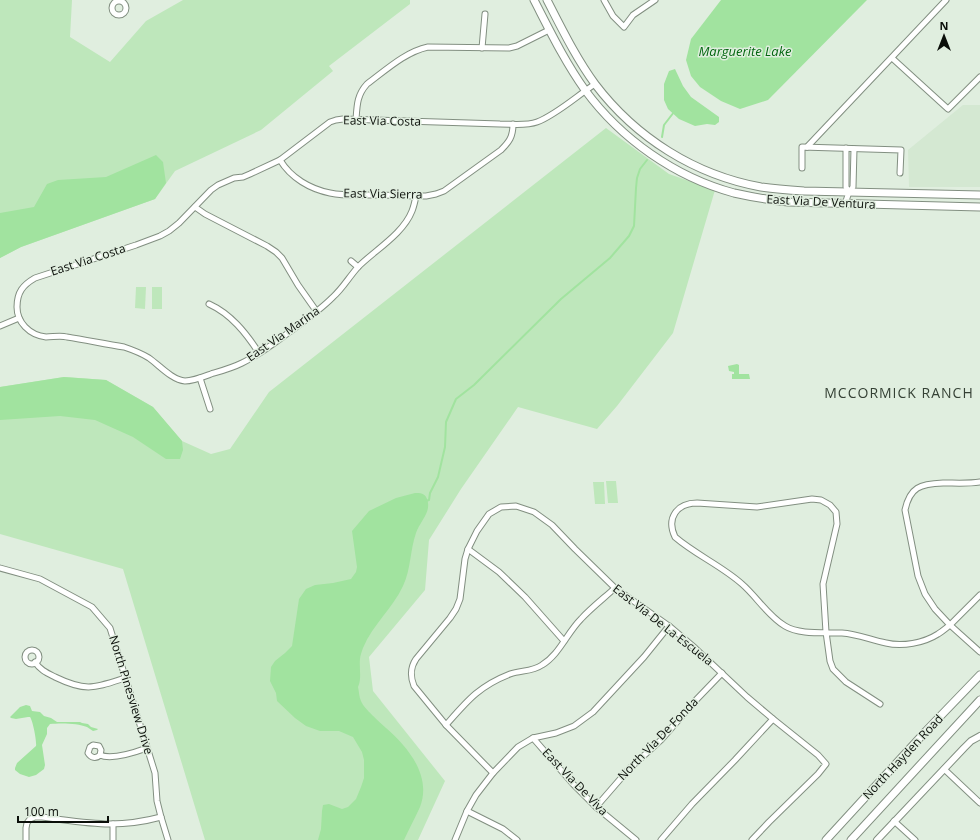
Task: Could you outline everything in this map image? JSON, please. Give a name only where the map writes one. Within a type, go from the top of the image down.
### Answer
[{"type":"main road","name":"East Via De Ventura","points":[[534,0],[568,64],[585,90],[613,122],[641,146],[669,166],[698,180],[733,192],[757,198],[788,202],[980,207]]},
{"type":"main road","name":"East Via De Ventura","points":[[548,0],[578,58],[595,84],[619,112],[644,134],[675,155],[709,172],[735,181],[776,189],[980,195]]},
{"type":"main road","name":"North Hayden Road","points":[[826,840],[980,675]]},
{"type":"main road","name":"North Hayden Road","points":[[851,840],[980,700]]},
{"type":"street","points":[[604,0],[612,16],[624,27],[633,15],[655,0]]},
{"type":"street","points":[[807,147],[946,0]]},
{"type":"street","points":[[482,48],[485,14]]},
{"type":"street","points":[[356,120],[357,103],[362,89],[409,53],[428,47],[510,48],[549,30]]},
{"type":"street","points":[[892,58],[948,109],[980,77]]},
{"type":"street","name":"East Via Costa","points":[[19,318],[17,309],[18,295],[27,282],[160,236],[179,223],[211,190],[218,185],[234,178],[250,174],[280,160],[330,122],[343,119],[524,124],[536,122],[548,116],[595,84]]},
{"type":"street","name":"East Via Sierra","points":[[280,160],[285,168],[300,181],[311,187],[326,192],[416,196],[431,195],[444,191],[508,144],[513,131],[513,124]]},
{"type":"street","points":[[802,168],[802,147],[901,150],[900,173]]},
{"type":"street","points":[[846,148],[846,187],[849,192]]},
{"type":"street","points":[[845,204],[849,192],[853,187],[854,148]]},
{"type":"street","name":"East Via Marina","points":[[19,318],[25,327],[37,335],[46,337],[65,336],[124,347],[142,354],[178,379],[183,381],[200,378],[241,363],[259,353],[333,298],[358,267],[402,228],[413,210],[416,196]]},
{"type":"street","points":[[195,207],[205,214],[276,252],[282,258],[316,312]]},
{"type":"street","points":[[351,261],[358,267]]},
{"type":"street","points":[[209,304],[229,316],[245,333],[259,353]]},
{"type":"street","points":[[0,326],[19,318]]},
{"type":"street","points":[[200,378],[210,408]]},
{"type":"street","points":[[980,482],[929,484],[920,486],[907,500],[904,510],[918,576],[925,594],[935,609],[980,652]]},
{"type":"street","points":[[880,704],[846,682],[833,669],[830,662],[826,632],[823,584],[837,524],[836,512],[830,505],[812,498],[757,507],[697,502],[680,507],[674,513],[672,526],[675,537],[743,584],[776,620],[786,627],[796,631],[826,632],[853,635],[888,644],[922,642],[939,634],[980,595]]},
{"type":"street","name":"East Via De La Escuela","points":[[468,549],[489,514],[501,507],[516,506],[534,512],[552,525],[615,588],[669,626],[696,648],[747,697],[818,755],[826,764],[818,774],[757,835]]},
{"type":"street","points":[[493,774],[446,724],[414,686],[411,679],[411,670],[416,659],[456,609],[460,599],[465,559],[468,549],[499,572],[525,597],[564,641]]},
{"type":"street","name":"North Pinesview Drive","points":[[0,568],[40,579],[92,607],[110,628],[155,773],[160,817],[168,840]]},
{"type":"street","points":[[446,724],[466,701],[496,680],[512,673],[529,671],[541,666],[551,658],[580,619],[615,588]]},
{"type":"street","points":[[455,840],[467,811],[476,795],[518,747],[533,738],[556,733],[574,726],[593,712],[644,657],[669,626]]},
{"type":"street","points":[[35,662],[43,671],[69,683],[82,687],[98,687],[125,678]]},
{"type":"street","name":"North Via De Fonda","points":[[596,807],[629,769],[661,740],[722,673]]},
{"type":"street","points":[[661,840],[692,804],[773,719]]},
{"type":"street","points":[[877,840],[964,748],[980,736]]},
{"type":"street","name":"East Via De Viva","points":[[533,738],[573,784],[596,807],[636,840]]},
{"type":"street","points":[[100,755],[107,757],[147,748]]},
{"type":"street","points":[[944,769],[980,803]]},
{"type":"street","points":[[467,811],[517,840]]},
{"type":"street","points":[[26,840],[27,823],[30,819],[35,817],[113,824],[140,822],[160,817]]},
{"type":"street","points":[[894,821],[915,840]]},
{"type":"street","points":[[112,840],[113,824]]},
{"type":"street","points":[[752,840],[757,835],[761,839]]},
{"type":"shaded area","points":[[0,0],[72,0],[70,37],[110,62],[146,21],[183,0],[410,0],[410,4],[329,66],[333,71],[261,130],[175,171],[155,199],[21,247],[0,258]]},
{"type":"shaded area","points":[[963,105],[980,105],[980,187],[909,187],[908,150]]},
{"type":"shaded area","points":[[606,128],[669,174],[715,190],[673,333],[617,406],[597,429],[518,407],[461,489],[429,540],[425,590],[369,657],[373,691],[445,781],[418,840],[205,840],[123,569],[0,534],[0,387],[64,377],[106,380],[153,407],[182,441],[211,454],[230,449],[269,392]]},
{"type":"shaded area","points":[[136,287],[146,287],[145,309],[135,308]]},
{"type":"shaded area","points":[[152,287],[162,287],[162,309],[152,309]]},
{"type":"shaded area","points":[[606,481],[616,481],[618,503],[608,503]]},
{"type":"shaded area","points":[[593,482],[604,482],[605,504],[595,504]]},
{"type":"water","name":"Marguerite Lake","points":[[721,0],[867,0],[768,100],[740,109],[721,101],[700,87],[691,76],[686,60],[691,39]]},
{"type":"water","points":[[675,69],[683,86],[691,97],[719,117],[719,122],[715,125],[707,124],[695,126],[679,119],[668,109],[664,100],[664,84],[669,71]]},
{"type":"water","points":[[156,155],[163,162],[166,183],[155,199],[21,247],[0,258],[0,213],[34,207],[47,184],[58,180],[106,177]]},
{"type":"water","points":[[739,365],[739,374],[749,374],[750,379],[732,379],[732,374],[734,374],[734,372],[729,371],[728,366]]},
{"type":"water","points":[[64,377],[106,380],[153,407],[182,441],[183,450],[180,459],[166,459],[133,437],[95,420],[60,416],[0,420],[0,387]]},
{"type":"water","points":[[415,493],[422,494],[426,497],[428,504],[427,512],[416,533],[406,580],[394,602],[372,631],[363,648],[360,658],[360,677],[358,687],[360,699],[365,708],[402,744],[416,763],[423,784],[423,795],[420,807],[404,840],[318,840],[321,829],[323,805],[329,804],[342,809],[348,807],[356,799],[364,778],[364,760],[362,752],[353,737],[339,731],[320,731],[306,726],[295,718],[277,701],[276,693],[270,681],[271,667],[275,661],[292,646],[299,599],[306,589],[315,585],[351,579],[356,572],[357,567],[352,531],[369,511],[396,498]]},
{"type":"water","points":[[26,705],[30,706],[32,711],[40,712],[44,716],[57,722],[80,722],[98,729],[93,731],[87,727],[79,725],[64,723],[50,724],[47,728],[47,734],[42,745],[45,765],[44,769],[36,775],[29,777],[20,774],[15,770],[15,768],[17,763],[36,746],[35,736],[30,717],[16,719],[10,717],[20,707]]},
{"type":"waterway","points":[[662,137],[664,125],[674,112]]},
{"type":"waterway","points":[[426,501],[429,500],[430,493],[438,477],[445,447],[446,422],[456,399],[474,385],[561,299],[610,258],[629,236],[634,226],[637,178],[640,169],[647,160]]},
{"type":"district","name":"MCCORMICK RANCH","points":[[899,393]]}]
